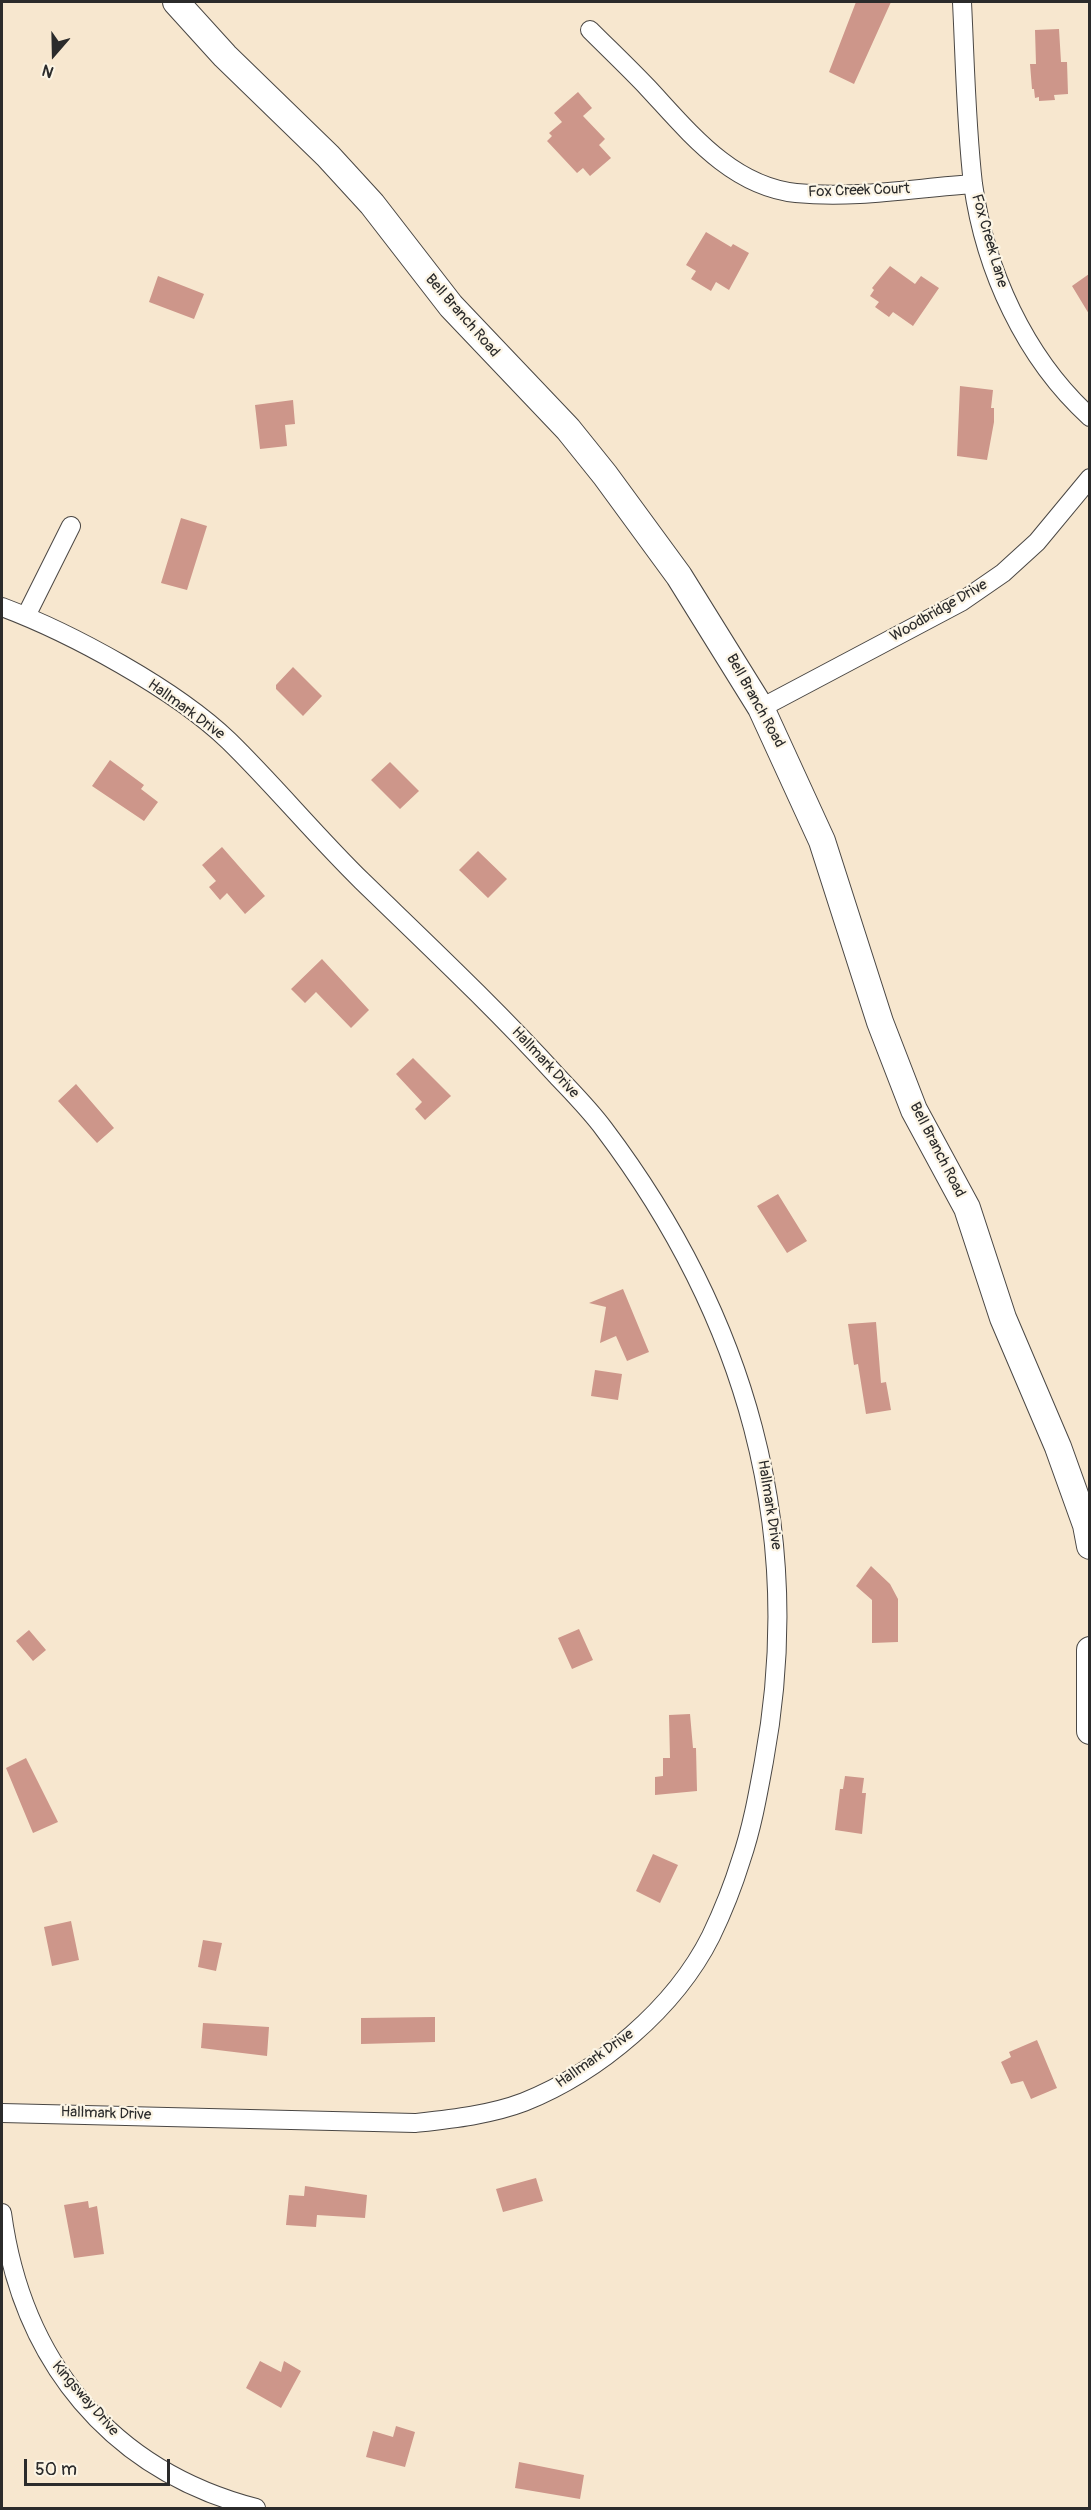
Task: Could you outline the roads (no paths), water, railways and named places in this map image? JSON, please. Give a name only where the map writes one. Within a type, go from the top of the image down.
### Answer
[{"type":"street","name":"Bell Branch Road","points":[[176,2],[225,56],[336,164],[372,204],[451,306],[568,429],[605,475],[679,576],[761,708],[822,841],[880,1022],[915,1110],[967,1208],[1003,1318],[1058,1447],[1086,1525],[1089,1546]]},
{"type":"street","name":"Fox Creek Lane","points":[[962,2],[973,184],[982,228],[998,279],[1017,321],[1047,369],[1089,417]]},
{"type":"street","name":"Fox Creek Court","points":[[590,30],[708,152],[736,172],[765,185],[794,193],[836,194],[973,184]]},
{"type":"street","name":"Woodbridge Drive","points":[[761,708],[961,602],[1003,573],[1037,542],[1089,478]]},
{"type":"street","points":[[26,616],[70,526]]},
{"type":"street","name":"Hallmark Drive","points":[[2,607],[26,616],[122,666],[169,696],[225,737],[343,862],[525,1040],[602,1125],[645,1187],[688,1259],[736,1370],[759,1448],[777,1560],[778,1618],[773,1712],[746,1845],[730,1894],[710,1939],[669,1996],[636,2030],[589,2067],[560,2085],[521,2103],[469,2116],[414,2123],[2,2113]]},
{"type":"street","points":[[1089,1650],[1089,1731]]},
{"type":"street","name":"Kingsway Drive","points":[[2,2213],[19,2294],[47,2354],[71,2387],[113,2432],[154,2466],[214,2495],[256,2508]]}]
